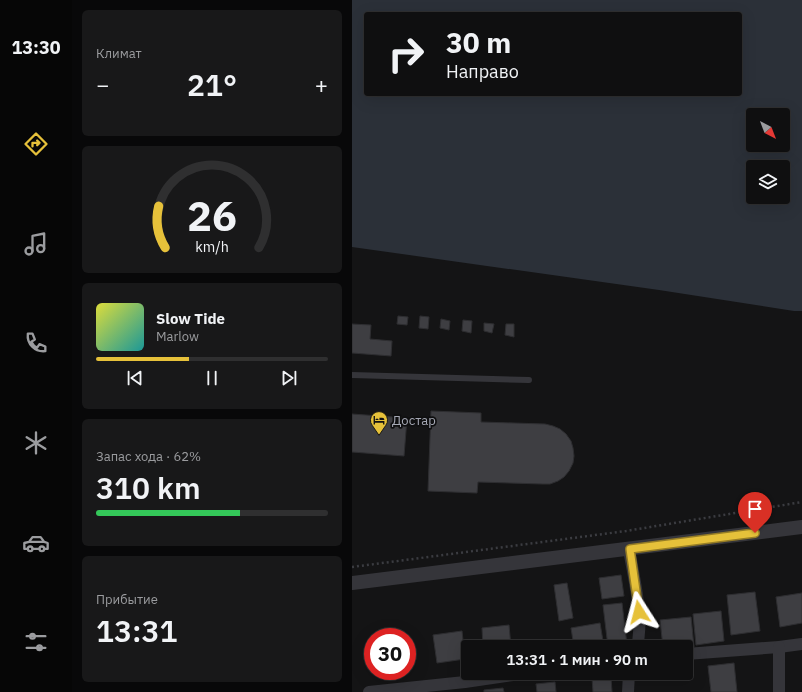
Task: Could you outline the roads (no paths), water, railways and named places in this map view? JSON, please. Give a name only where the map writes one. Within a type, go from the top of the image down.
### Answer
[{"type":"street","points":[[352,583],[802,528]]},
{"type":"street","points":[[630,549],[639,612],[640,632],[638,640]]},
{"type":"street","points":[[693,653],[802,644]]},
{"type":"street","points":[[779,647],[779,692]]},
{"type":"street","points":[[369,692],[465,687],[496,680]]},
{"type":"street","points":[[628,692],[629,680]]},
{"type":"lane","points":[[352,375],[529,380]]},
{"type":"place","name":"Достар","points":[[379,435]]}]
